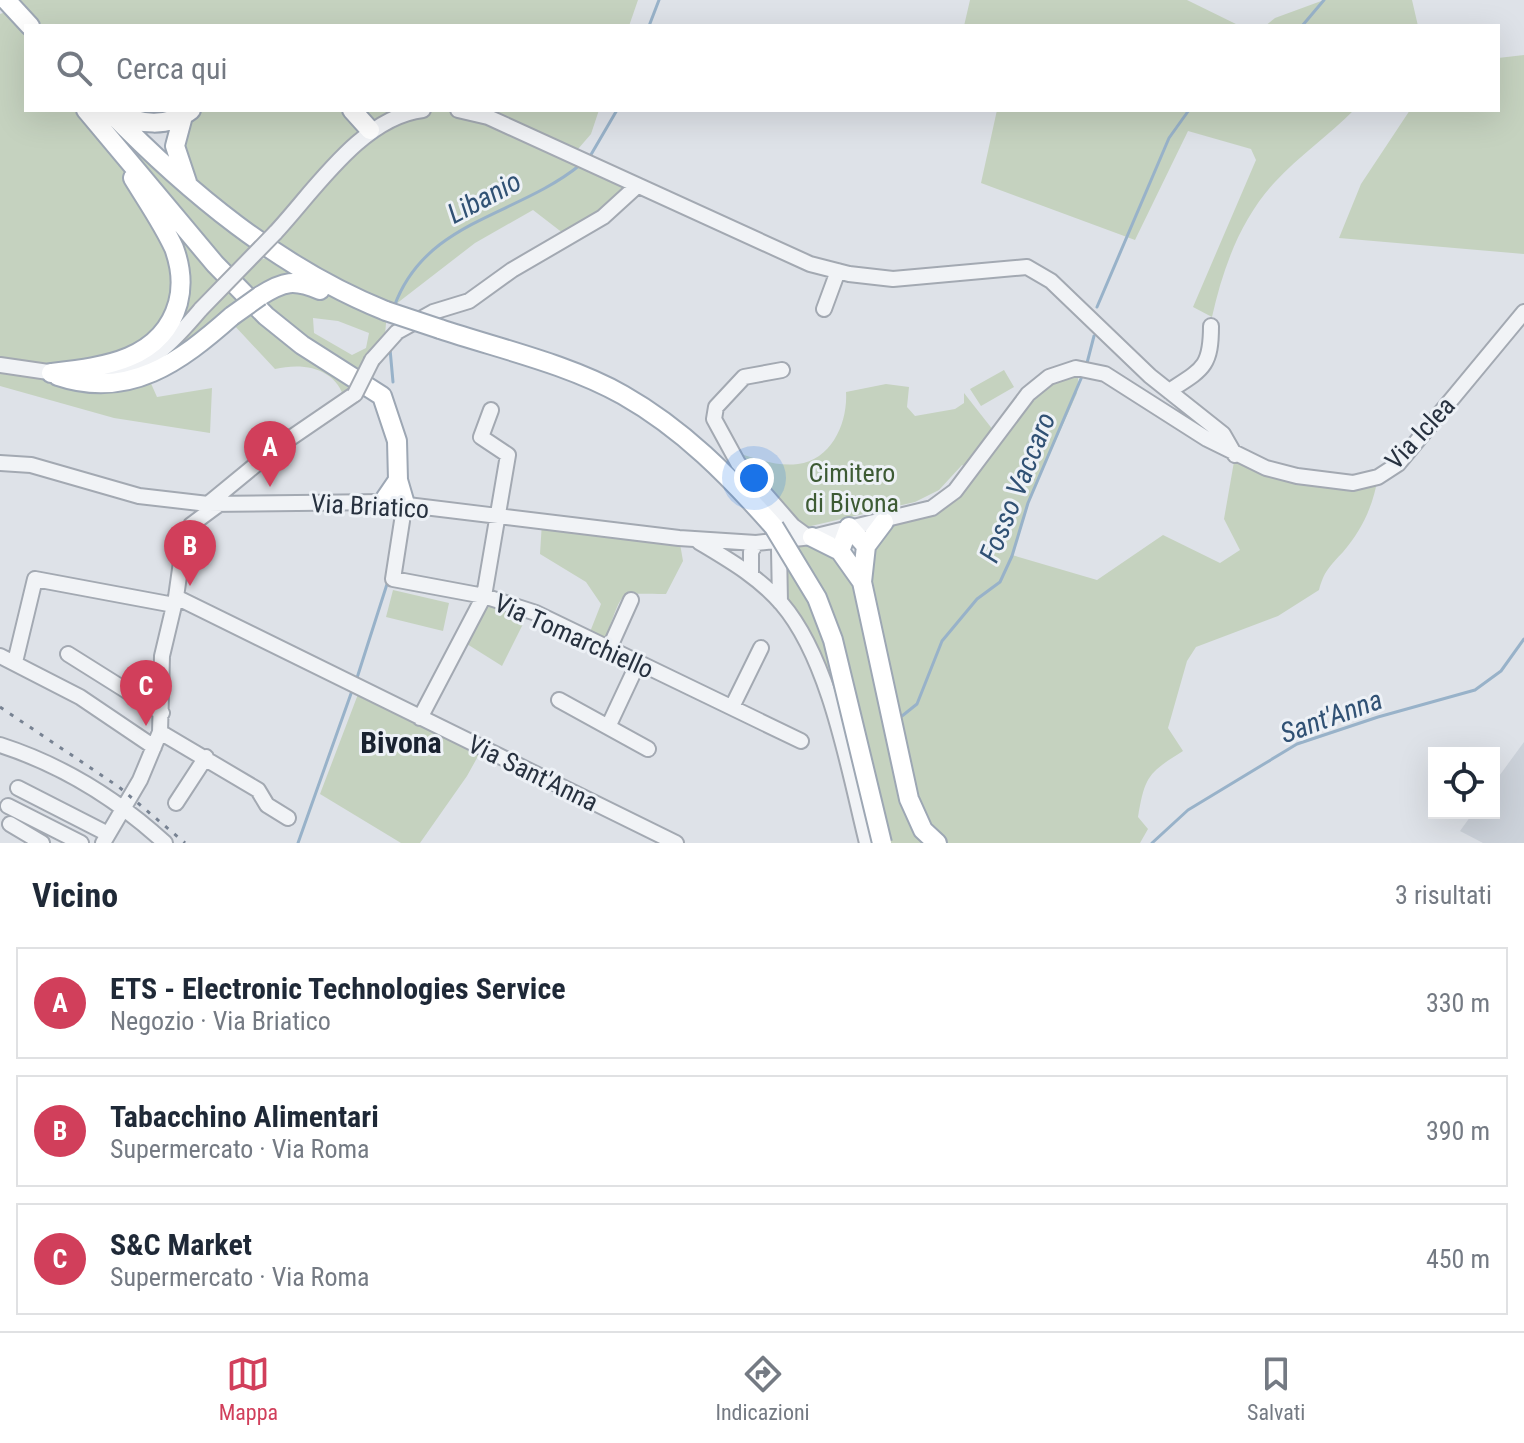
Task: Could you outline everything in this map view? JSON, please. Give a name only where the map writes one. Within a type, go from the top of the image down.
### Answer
[{"type":"main road","points":[[6,0],[28,24]]},
{"type":"main road","points":[[88,112],[215,264],[266,316],[302,345],[382,396],[397,441],[398,480],[404,512]]},
{"type":"main road","points":[[112,112],[190,188],[253,236],[357,299],[571,372],[622,394],[669,425],[720,466],[774,527],[817,598],[833,640],[882,843]]},
{"type":"main road","points":[[114,112],[148,124],[187,113]]},
{"type":"main road","points":[[354,112],[370,130]]},
{"type":"main road","points":[[187,113],[175,146],[190,188]]},
{"type":"main road","points":[[51,373],[112,364],[144,350],[166,329],[175,313],[182,286],[174,249],[108,134]]},
{"type":"main road","points":[[51,373],[83,385],[129,382],[185,355],[232,316],[284,281],[300,282],[342,300],[357,299]]},
{"type":"main road","points":[[383,502],[398,480]]},
{"type":"main road","points":[[884,522],[866,546],[862,582],[909,799],[923,830],[937,843]]},
{"type":"main road","points":[[840,551],[849,527],[866,546]]},
{"type":"main road","points":[[805,538],[840,551],[862,582]]},
{"type":"street","points":[[0,365],[51,373],[101,376],[137,368],[177,337],[370,130],[408,112]]},
{"type":"street","points":[[467,112],[488,117],[810,264],[893,279],[1027,267],[1051,281],[1101,332],[1223,434],[1235,456]]},
{"type":"street","points":[[18,788],[105,839],[118,805],[140,780],[160,732],[162,656],[175,601],[184,541],[191,525],[276,448],[355,394],[372,360],[394,336],[433,312],[469,301],[512,270],[603,217],[637,186]]},
{"type":"street","points":[[824,309],[838,271]]},
{"type":"street","name":"Via Iclea","points":[[1085,370],[1105,374],[1129,387],[1235,456],[1297,476],[1353,483],[1378,477],[1398,464],[1524,312]]},
{"type":"street","points":[[1169,391],[1202,370],[1211,355],[1211,326]]},
{"type":"street","points":[[780,602],[779,549],[805,538],[738,463],[714,419],[716,407],[744,377],[782,370]]},
{"type":"street","name":"Via Briatico","points":[[0,463],[31,465],[139,496],[213,504],[383,502],[404,512],[500,517],[695,540],[756,543],[805,538],[884,522],[932,508],[955,491],[1028,394],[1049,377],[1085,370]]},
{"type":"street","points":[[420,718],[484,596],[500,517],[508,455],[481,437],[491,410]]},
{"type":"street","name":"Via Tomarchiello","points":[[404,512],[393,579],[484,596],[536,613],[801,741]]},
{"type":"street","points":[[695,540],[751,574],[780,602],[816,657],[867,843]]},
{"type":"street","points":[[751,574],[751,552],[756,543],[777,564]]},
{"type":"street","name":"Via Sant'Anna","points":[[15,662],[35,579],[175,601],[670,842]]},
{"type":"street","points":[[609,649],[631,600]]},
{"type":"street","points":[[732,707],[761,648]]},
{"type":"street","points":[[68,654],[162,713]]},
{"type":"street","points":[[0,656],[80,697],[154,747]]},
{"type":"street","points":[[608,727],[638,663]]},
{"type":"street","points":[[559,700],[648,749]]},
{"type":"street","points":[[160,732],[258,790],[267,805],[288,818]]},
{"type":"street","points":[[0,745],[69,773],[118,805],[165,843]]},
{"type":"street","points":[[176,803],[206,757]]},
{"type":"street","points":[[8,806],[81,843]]},
{"type":"street","points":[[10,824],[42,843]]},
{"type":"shaded area","points":[[1524,742],[1524,843],[1483,843],[1460,831],[1469,819],[1500,819],[1500,775]]},
{"type":"green space","points":[[16,0],[638,0],[630,24],[24,24],[24,112],[110,112],[188,187],[177,130],[119,112],[598,112],[591,134],[572,156],[637,186],[568,237],[533,210],[475,243],[387,311],[384,348],[345,401],[335,381],[318,370],[297,366],[275,369],[233,324],[149,379],[157,397],[212,388],[210,433],[114,418],[0,386],[0,14],[14,9]],"holes":[[[275,233],[279,254],[240,266],[254,236]],[[313,318],[338,321],[369,333],[366,348],[352,355],[314,333]]]},
{"type":"green space","points":[[970,0],[1187,0],[1236,24],[964,24]]},
{"type":"green space","points":[[1324,0],[1412,0],[1418,24],[1268,24],[1275,18]]},
{"type":"green space","points":[[1524,55],[1524,254],[1339,238],[1361,184],[1409,112],[1500,112],[1500,58]]},
{"type":"green space","points":[[997,112],[1352,112],[1284,172],[1252,212],[1234,245],[1212,317],[1193,307],[1256,160],[1251,149],[1188,131],[1135,240],[981,183]]},
{"type":"green space","name":"Cimitero di Bivona","points":[[1079,368],[1077,393],[1028,503],[1012,555],[1097,580],[1163,535],[1220,563],[1240,550],[1224,519],[1235,456],[1297,476],[1378,477],[1366,517],[1350,544],[1328,569],[1319,590],[1278,616],[1196,647],[1187,661],[1168,728],[1183,751],[1155,771],[1146,784],[1138,817],[1148,829],[1140,843],[872,843],[816,657],[780,602],[779,549],[812,537],[861,580],[884,522],[932,508],[970,470],[962,465],[939,490],[915,502],[798,529],[729,450],[780,464],[810,461],[836,438],[844,415],[846,392],[886,384],[909,387],[907,407],[915,416],[955,409],[964,403],[964,393],[997,435],[1028,394]]},
{"type":"green space","points":[[1004,370],[1014,387],[981,406],[970,389]]},
{"type":"green space","points":[[542,522],[679,538],[683,561],[666,594],[624,597],[605,638],[590,632],[601,604],[586,582],[540,554]]},
{"type":"green space","points":[[393,590],[449,603],[443,631],[386,617]]},
{"type":"green space","points":[[488,606],[526,618],[502,666],[467,644]]},
{"type":"green space","points":[[360,689],[482,749],[420,843],[401,843],[320,794]]},
{"type":"waterway","name":"Libanio","points":[[650,24],[659,0]]},
{"type":"waterway","name":"Fosso Vaccaro","points":[[1304,24],[1324,0]]},
{"type":"waterway","name":"Libanio","points":[[589,158],[616,112]]},
{"type":"waterway","name":"Fosso Vaccaro","points":[[1097,307],[1169,138],[1188,112]]},
{"type":"waterway","name":"Libanio","points":[[394,307],[408,278],[427,255],[475,223],[528,197],[580,165]]},
{"type":"waterway","name":"Fosso Vaccaro","points":[[1087,363],[1094,336]]},
{"type":"waterway","name":"Libanio","points":[[390,349],[393,382]]},
{"type":"waterway","name":"Fosso Vaccaro","points":[[902,716],[917,704],[942,641],[977,599],[1000,582],[1012,556],[1028,503],[1083,374]]},
{"type":"waterway","name":"Libanio","points":[[356,681],[388,581]]},
{"type":"waterway","name":"Sant'Anna","points":[[1152,843],[1188,810],[1297,744],[1475,690],[1501,671],[1524,639]]},
{"type":"waterway","name":"Libanio","points":[[298,843],[353,688]]},
{"type":"railway","points":[[0,707],[119,787],[185,843]]},
{"type":"place","name":"ETS - Electronic Technologies Service","points":[[270,487]]},
{"type":"place","name":"Tabacchino Alimentari","points":[[190,586]]},
{"type":"place","name":"S&C Market","points":[[146,726]]},
{"type":"district","name":"Bivona","points":[[401,743]]}]
